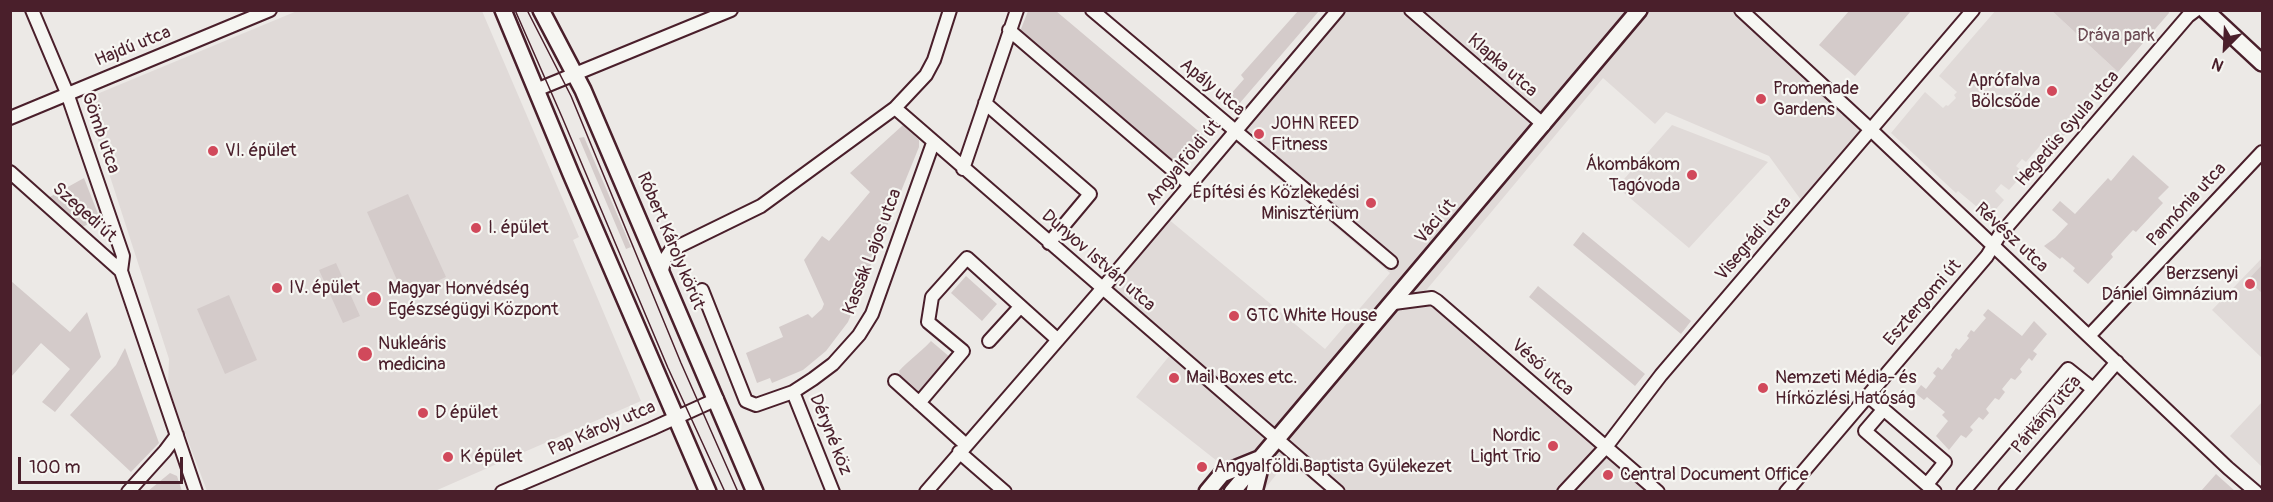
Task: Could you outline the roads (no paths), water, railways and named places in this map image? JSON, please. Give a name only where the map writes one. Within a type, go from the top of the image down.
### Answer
[{"type":"main road","points":[[503,10],[708,492]]},
{"type":"main road","name":"Róbert Károly körút","points":[[541,10],[576,74],[662,270],[755,492]]},
{"type":"main road","name":"Váci út","points":[[1232,492],[1394,303],[1639,10]]},
{"type":"main road","points":[[2205,10],[2262,63]]},
{"type":"main road","name":"Váci út","points":[[1206,492],[1222,474],[1263,457]]},
{"type":"main road","name":"Váci út","points":[[1254,492],[1263,457]]},
{"type":"street","name":"Gömb utca","points":[[32,10],[67,93],[123,256],[121,271]]},
{"type":"street","name":"Hajdú utca","points":[[10,118],[242,16],[270,10]]},
{"type":"street","points":[[536,90],[715,14],[731,10]]},
{"type":"street","points":[[662,270],[671,250],[761,206],[895,108],[926,75],[934,60],[950,10]]},
{"type":"street","points":[[963,169],[1017,10]]},
{"type":"street","name":"Apály utca","points":[[1092,10],[1392,262]]},
{"type":"street","name":"Angyalföldi út","points":[[926,492],[1102,289],[1338,10]]},
{"type":"street","name":"Klapka utca","points":[[1411,10],[1544,125]]},
{"type":"street","name":"Révész utca","points":[[1741,10],[2256,492]]},
{"type":"street","name":"Visegrádi utca","points":[[1564,492],[1606,447],[1661,375],[1973,10]]},
{"type":"street","name":"Hegedűs Gyula utca","points":[[1993,246],[1999,236],[2188,16],[2196,10]]},
{"type":"street","points":[[1009,30],[1189,184]]},
{"type":"street","points":[[985,103],[1090,194],[1049,243]]},
{"type":"street","name":"Dunyov István utca","points":[[895,108],[1338,492]]},
{"type":"street","name":"Kassák Lajos utca","points":[[702,290],[746,401],[756,405],[793,392],[832,364],[859,334],[872,314],[933,142]]},
{"type":"street","name":"Pannónia utca","points":[[2089,336],[2262,152]]},
{"type":"street","name":"Szegedi út","points":[[10,172],[121,271],[177,435]]},
{"type":"street","name":"Esztergomi út","points":[[1786,492],[1987,256],[1993,246]]},
{"type":"street","points":[[919,403],[963,351],[928,322],[932,297],[967,258],[1058,340]]},
{"type":"street","name":"Véső utca","points":[[1394,303],[1432,297],[1658,492]]},
{"type":"street","points":[[989,341],[1020,307]]},
{"type":"street","name":"Párkány utca","points":[[2005,492],[2117,362]]},
{"type":"street","points":[[1963,492],[2068,369],[2093,389]]},
{"type":"street","points":[[895,381],[1005,492]]},
{"type":"street","name":"Déryné köz","points":[[793,392],[833,492]]},
{"type":"street","points":[[1868,396],[1945,462],[1931,487],[1865,431],[1883,410]]},
{"type":"street","name":"Pap Károly utca","points":[[502,492],[717,399]]},
{"type":"street","points":[[131,489],[177,435]]},
{"type":"street","points":[[177,435],[196,492]]},
{"type":"tram line","points":[[515,10],[668,368],[725,492]]},
{"type":"tram line","points":[[527,10],[571,96],[681,363],[738,492]]},
{"type":"place","name":"Aprófalva Bölcsőde","points":[[2052,91]]},
{"type":"place","name":"Promenade Gardens","points":[[1761,99]]},
{"type":"place","name":"JOHN REED Fitness","points":[[1259,134]]},
{"type":"place","name":"VI. épület","points":[[213,151]]},
{"type":"place","name":"Ákombákom Tagóvoda","points":[[1692,175]]},
{"type":"place","name":"Építési és Közlekedési Minisztérium","points":[[1371,203]]},
{"type":"place","name":"I. épület","points":[[476,228]]},
{"type":"place","name":"Berzsenyi Dániel Gimnázium","points":[[2250,284]]},
{"type":"place","name":"IV. épület","points":[[277,288]]},
{"type":"place","name":"Magyar Honvédség Egészségügyi Központ","points":[[374,299]]},
{"type":"place","name":"GTC White House","points":[[1234,316]]},
{"type":"place","name":"Nukleáris medicina","points":[[365,354]]},
{"type":"place","name":"Mail Boxes etc.","points":[[1174,378]]},
{"type":"place","name":"Nemzeti Média- és Hírközlési Hatóság","points":[[1763,388]]},
{"type":"place","name":"D épület","points":[[423,413]]},
{"type":"place","name":"Nordic Light Trio","points":[[1553,446]]},
{"type":"place","name":"K épület","points":[[448,457]]},
{"type":"place","name":"Angyalföldi Baptista Gyülekezet","points":[[1202,467]]},
{"type":"place","name":"Central Document Office","points":[[1608,475]]},
{"type":"park label","name":"Dráva park","points":[[2116,36]]}]
